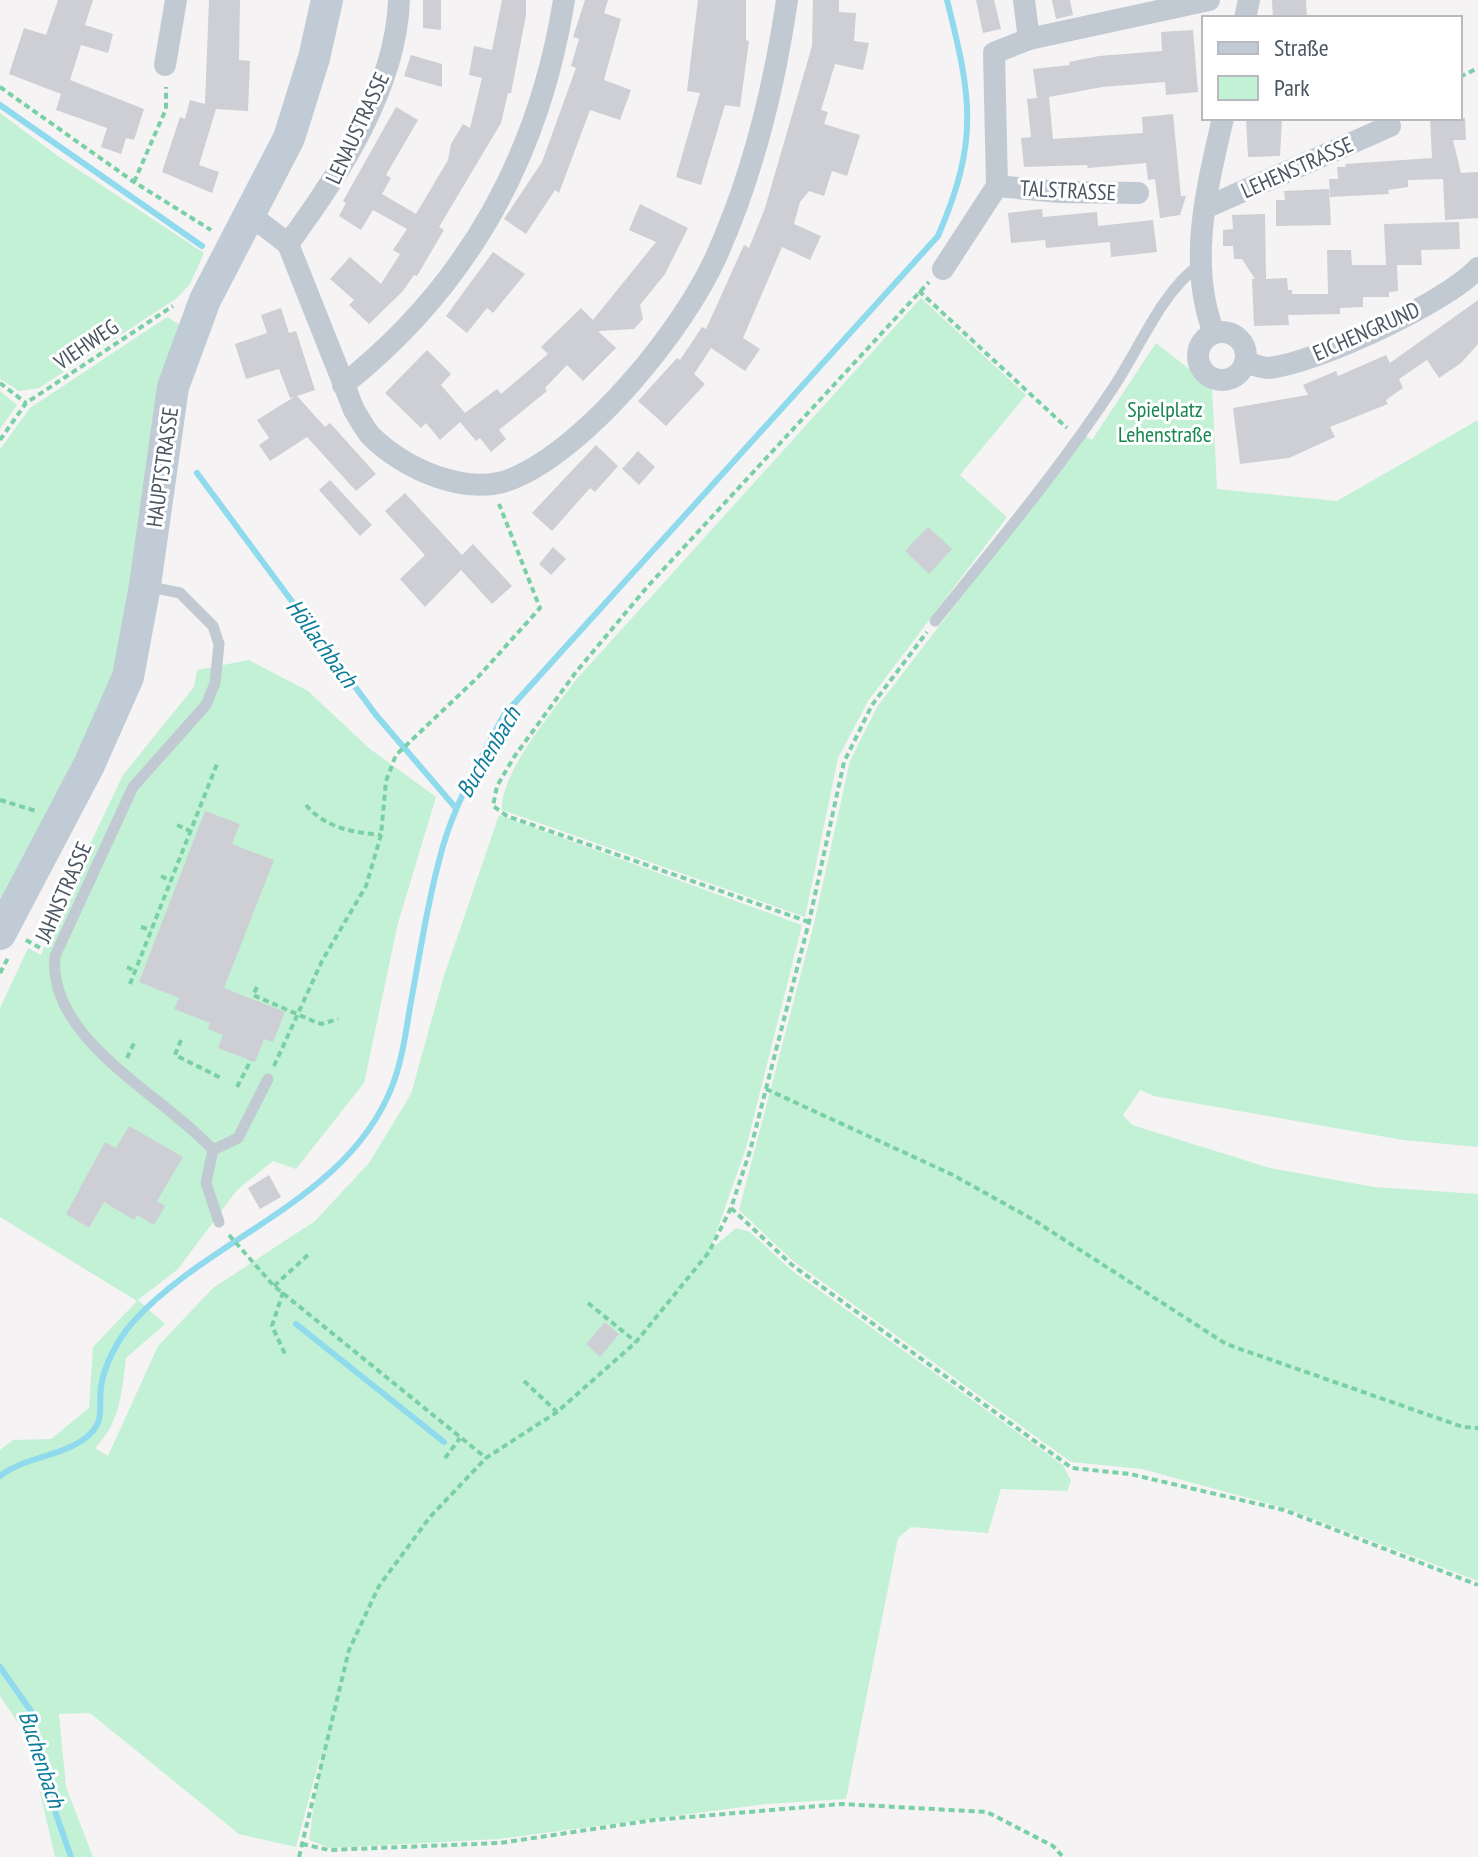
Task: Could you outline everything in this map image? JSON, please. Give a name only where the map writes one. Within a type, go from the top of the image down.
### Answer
[{"type":"street","points":[[165,65],[176,0]]},
{"type":"street","name":"HAUPTSTRASSE","points":[[10,935],[128,677],[145,585],[173,387],[205,300],[289,138],[314,58],[327,0]]},
{"type":"street","name":"LENAUSTRASSE","points":[[288,244],[327,191],[358,133],[387,67],[399,0]]},
{"type":"street","points":[[343,385],[388,350],[428,306],[500,201],[525,150],[564,0]]},
{"type":"street","points":[[249,214],[288,244],[343,385],[370,434],[397,456],[426,472],[450,479],[490,484],[514,478],[549,458],[577,436],[645,365],[685,310],[715,259],[748,176],[776,76],[787,0]]},
{"type":"street","points":[[1024,0],[1029,39],[1209,0]]},
{"type":"street","name":"TALSTRASSE","points":[[943,269],[997,186],[994,53],[1029,39]]},
{"type":"street","name":"LEHENSTRASSE","points":[[1214,333],[1205,309],[1199,265],[1205,208],[1223,120]]},
{"type":"street","name":"LEHENSTRASSE","points":[[1205,208],[1390,126]]},
{"type":"street","name":"TALSTRASSE","points":[[997,186],[1059,192],[1138,193]]},
{"type":"street","name":"EICHENGRUND","points":[[1245,362],[1266,368],[1306,359],[1432,302],[1478,268]]},
{"type":"street","points":[[1214,333],[1229,333],[1241,341],[1245,362],[1229,379],[1206,373],[1198,351],[1201,343],[1214,333]]},
{"type":"lane","points":[[935,621],[1078,438],[1181,279],[1199,265]]},
{"type":"lane","name":"JAHNSTRASSE","points":[[145,585],[180,593],[213,626],[219,644],[215,683],[206,705],[133,787],[55,956],[53,977],[77,1027],[113,1065],[192,1126],[213,1150]]},
{"type":"lane","points":[[219,1222],[206,1183],[213,1150],[238,1138],[268,1079]]},
{"type":"path","points":[[134,182],[166,109],[165,65]]},
{"type":"path","points":[[0,87],[134,182],[233,245]]},
{"type":"path","points":[[809,922],[507,816],[493,806],[497,786],[514,757],[576,672],[648,586],[919,291],[1078,438]]},
{"type":"path","name":"VIEHWEG","points":[[0,440],[26,403],[179,302],[205,300]]},
{"type":"path","points":[[0,383],[26,403]]},
{"type":"path","points":[[268,1079],[322,961],[366,886],[381,835],[386,781],[396,755],[478,677],[540,608],[490,484]]},
{"type":"path","points":[[299,1857],[349,1650],[379,1586],[430,1517],[486,1458],[557,1412],[636,1342],[709,1252],[731,1208],[766,1089],[809,922],[844,762],[872,705],[935,621]]},
{"type":"path","points":[[130,984],[217,764]]},
{"type":"path","points":[[0,800],[61,818]]},
{"type":"path","points":[[306,805],[318,819],[337,827],[381,835]]},
{"type":"path","points":[[177,825],[190,831]]},
{"type":"path","points":[[161,876],[171,881]]},
{"type":"path","points":[[141,927],[151,930]]},
{"type":"path","points":[[10,935],[55,956]]},
{"type":"path","points":[[127,967],[135,971]]},
{"type":"path","points":[[257,987],[253,995],[321,1024],[338,1019]]},
{"type":"path","points":[[181,1040],[175,1055],[221,1078]]},
{"type":"path","points":[[237,1087],[251,1060]]},
{"type":"path","points":[[766,1089],[953,1175],[1032,1219],[1226,1344],[1463,1427],[1478,1428]]},
{"type":"path","points":[[731,1208],[792,1265],[1072,1468],[1130,1474],[1284,1510],[1478,1585]]},
{"type":"path","points":[[219,1222],[274,1286],[486,1458]]},
{"type":"path","points":[[274,1286],[309,1254]]},
{"type":"path","points":[[283,1292],[272,1326],[285,1354]]},
{"type":"path","points":[[588,1303],[636,1342]]},
{"type":"path","points":[[524,1381],[557,1412]]},
{"type":"path","points":[[445,1458],[460,1438]]},
{"type":"path","points":[[302,1844],[329,1850],[500,1843],[654,1820],[842,1804],[987,1812],[1053,1846],[1063,1857]]},
{"type":"green space","points":[[0,113],[62,159],[204,253],[190,284],[177,298],[39,388],[19,391],[0,379]]},
{"type":"green space","points":[[921,298],[1026,395],[960,475],[1007,517],[868,701],[838,758],[805,917],[502,810],[509,778],[518,761],[575,681]]},
{"type":"green space","points":[[167,317],[180,325],[115,677],[0,910],[0,449],[30,408]]},
{"type":"green space","name":"Spielplatz Lehenstraße","points":[[1156,343],[1212,387],[1217,489],[1337,501],[1478,420],[1478,1147],[1403,1140],[1154,1096],[1140,1090],[1123,1115],[1132,1125],[1270,1168],[1374,1187],[1478,1194],[1478,1581],[1285,1508],[1142,1469],[1071,1462],[792,1260],[739,1210],[814,924],[850,761],[877,707],[1085,436],[1092,440]]},
{"type":"green space","points":[[0,391],[17,405],[0,429]]},
{"type":"green space","points":[[249,660],[308,691],[370,749],[436,797],[398,923],[364,1083],[296,1169],[273,1161],[237,1190],[178,1269],[138,1300],[165,1324],[126,1358],[115,1418],[95,1448],[108,1456],[158,1346],[213,1288],[315,1221],[369,1163],[411,1094],[443,979],[499,815],[802,925],[746,1148],[710,1250],[736,1228],[750,1232],[791,1270],[1063,1465],[1071,1481],[1067,1491],[1001,1489],[988,1533],[911,1527],[898,1538],[846,1799],[766,1804],[499,1839],[330,1848],[309,1840],[322,1750],[296,1847],[239,1834],[90,1713],[59,1714],[66,1787],[93,1857],[55,1857],[27,1736],[0,1696],[0,1450],[13,1440],[51,1439],[89,1408],[93,1347],[137,1301],[0,1217],[0,1008],[28,948],[41,955],[60,907],[123,775],[194,687],[197,670]]},
{"type":"building","points":[[58,0],[93,0],[85,25],[113,34],[108,53],[81,45],[70,80],[144,109],[134,140],[126,138],[121,154],[101,147],[107,128],[56,110],[61,94],[9,74],[24,28],[46,35]]},
{"type":"building","points":[[209,0],[240,0],[239,60],[250,61],[248,111],[216,109],[199,165],[219,172],[212,193],[162,172],[180,117],[185,119],[190,100],[205,104]]},
{"type":"building","points":[[423,0],[441,0],[441,30],[423,28]]},
{"type":"building","points":[[502,0],[526,0],[526,15],[511,93],[508,93],[501,123],[439,227],[444,230],[417,276],[414,275],[403,291],[369,324],[349,305],[354,300],[330,279],[350,257],[381,284],[400,254],[393,250],[407,229],[373,210],[361,230],[339,216],[346,203],[343,201],[396,107],[418,120],[386,175],[391,178],[382,194],[416,214],[448,160],[451,144],[463,124],[470,128],[482,78],[469,75],[474,46],[492,50]]},
{"type":"building","points":[[585,0],[608,0],[604,13],[621,19],[604,80],[631,90],[620,120],[590,110],[559,193],[555,190],[526,234],[504,219],[542,162],[576,68],[571,66],[579,39],[573,37]]},
{"type":"building","points":[[698,0],[746,0],[746,40],[749,41],[740,107],[725,105],[701,185],[676,177],[700,93],[687,91]]},
{"type":"building","points":[[813,0],[839,0],[839,12],[856,13],[854,41],[869,43],[863,70],[835,64],[821,110],[828,112],[824,124],[860,135],[847,176],[832,171],[824,196],[809,191],[800,202],[794,224],[821,236],[810,260],[782,247],[743,338],[760,349],[745,371],[711,348],[694,374],[705,384],[666,426],[638,401],[677,358],[680,360],[702,327],[706,329],[744,245],[749,248],[765,208],[812,46]]},
{"type":"building","points":[[976,0],[994,0],[1001,29],[983,33]]},
{"type":"building","points":[[1052,0],[1070,0],[1073,15],[1056,19]]},
{"type":"building","points":[[1272,0],[1306,0],[1307,16],[1273,16]]},
{"type":"building","points":[[1193,30],[1198,92],[1166,95],[1165,82],[1102,87],[1049,97],[1053,139],[1143,133],[1142,117],[1173,114],[1181,196],[1186,196],[1180,215],[1160,218],[1155,179],[1148,180],[1146,163],[1088,168],[1087,165],[1024,167],[1021,138],[1031,137],[1027,99],[1037,98],[1033,69],[1070,65],[1069,62],[1099,56],[1162,51],[1161,32]]},
{"type":"building","points":[[411,55],[442,64],[442,87],[404,76]]},
{"type":"building","points":[[1465,118],[1466,140],[1453,140],[1461,173],[1478,172],[1478,218],[1445,220],[1443,179],[1408,180],[1408,187],[1388,190],[1389,194],[1330,197],[1329,179],[1338,179],[1337,167],[1432,158],[1430,120]]},
{"type":"building","points":[[1246,120],[1282,120],[1280,156],[1248,157]]},
{"type":"building","points":[[1329,189],[1331,225],[1276,226],[1276,200],[1285,200],[1284,191]]},
{"type":"building","points":[[640,204],[688,228],[665,274],[640,305],[643,319],[634,329],[598,331],[616,348],[583,381],[567,365],[545,388],[547,391],[499,430],[506,439],[491,452],[480,438],[476,441],[460,422],[440,440],[426,423],[421,428],[385,393],[427,350],[451,374],[441,385],[465,413],[497,389],[501,394],[548,354],[541,347],[581,308],[593,320],[656,242],[629,230]]},
{"type":"building","points":[[1042,209],[1043,217],[1097,212],[1098,226],[1153,220],[1157,252],[1111,257],[1110,242],[1046,248],[1045,240],[1011,243],[1008,213]]},
{"type":"building","points":[[1265,214],[1266,279],[1287,278],[1288,290],[1292,290],[1292,294],[1328,294],[1327,250],[1351,250],[1352,265],[1386,265],[1384,224],[1459,222],[1460,249],[1421,250],[1422,265],[1397,265],[1398,291],[1389,292],[1389,297],[1363,297],[1363,307],[1340,308],[1340,314],[1288,315],[1289,325],[1254,326],[1252,279],[1255,279],[1242,259],[1234,259],[1233,246],[1223,246],[1223,230],[1233,229],[1232,215]]},
{"type":"building","points":[[493,252],[525,274],[493,313],[487,308],[467,333],[446,316]]},
{"type":"building","points":[[1478,300],[1478,344],[1461,363],[1439,378],[1427,360],[1399,379],[1403,388],[1386,400],[1388,404],[1330,427],[1335,437],[1289,458],[1240,464],[1233,408],[1308,395],[1303,385],[1336,371],[1338,376],[1386,355],[1390,363]]},
{"type":"building","points":[[281,308],[289,333],[296,331],[315,390],[297,396],[325,427],[330,423],[376,474],[356,491],[307,437],[270,461],[259,445],[269,438],[257,420],[294,397],[290,398],[279,369],[246,379],[235,344],[267,333],[261,315]]},
{"type":"building","points":[[596,445],[618,466],[595,492],[590,488],[552,531],[532,513]]},
{"type":"building","points":[[638,451],[655,467],[639,485],[622,469]]},
{"type":"building","points":[[330,480],[372,525],[360,536],[319,490]]},
{"type":"building","points":[[405,493],[462,555],[473,544],[512,586],[492,604],[461,570],[425,607],[400,579],[425,555],[385,511]]},
{"type":"building","points":[[928,527],[952,549],[929,574],[905,551]]},
{"type":"building","points":[[553,547],[566,559],[551,575],[539,564]]},
{"type":"building","points":[[205,811],[240,824],[232,844],[274,860],[224,988],[285,1012],[273,1042],[264,1039],[255,1062],[218,1048],[223,1035],[208,1029],[210,1023],[174,1009],[179,998],[139,982]]},
{"type":"building","points":[[129,1126],[183,1157],[157,1201],[165,1206],[154,1225],[137,1215],[134,1220],[104,1202],[89,1228],[66,1214],[105,1142],[116,1148]]},
{"type":"building","points":[[269,1175],[281,1197],[260,1209],[248,1188]]},
{"type":"building","points":[[605,1322],[619,1334],[600,1357],[586,1344]]},
{"type":"waterway","name":"Buchenbach","points":[[0,1476],[88,1436],[99,1419],[101,1387],[108,1361],[133,1322],[165,1292],[201,1265],[312,1188],[345,1158],[372,1124],[393,1084],[399,1065],[443,846],[462,795],[504,715],[938,236],[960,173],[967,120],[962,65],[947,0]]},
{"type":"waterway","name":"Höllachbach","points":[[0,105],[202,246]]},
{"type":"waterway","name":"Höllachbach","points":[[197,473],[376,715],[455,807]]},
{"type":"waterway","points":[[296,1324],[444,1442]]},
{"type":"waterway","name":"Buchenbach","points":[[0,1667],[31,1711],[56,1814],[71,1857]]}]
